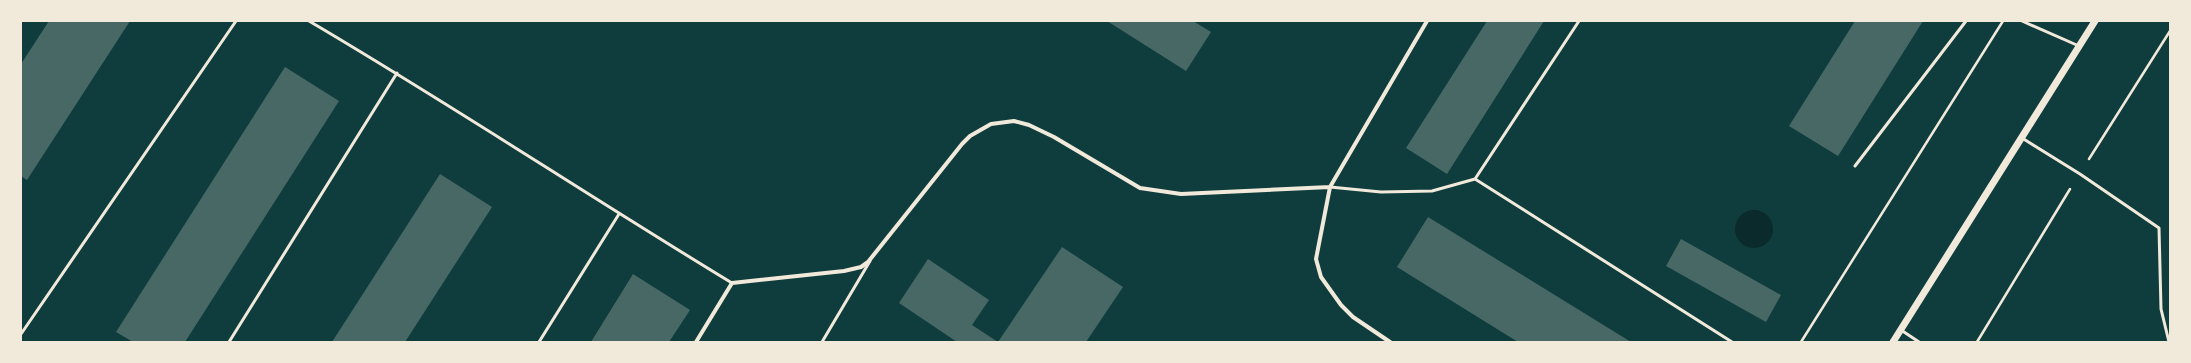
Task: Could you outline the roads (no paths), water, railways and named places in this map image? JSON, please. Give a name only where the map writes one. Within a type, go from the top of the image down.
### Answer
[{"type":"street","points":[[1390,342],[1353,317],[1341,305],[1321,277],[1316,258],[1330,187],[1428,21]]},
{"type":"street","points":[[1893,342],[2095,21]]},
{"type":"street","points":[[696,342],[732,283],[844,272],[861,267],[874,256],[962,144],[980,130],[1002,122],[1014,121],[1040,130],[1140,188],[1181,194],[1330,187]]},
{"type":"lane","points":[[21,334],[236,21]]},
{"type":"lane","points":[[309,21],[397,73],[618,214],[732,283]]},
{"type":"lane","points":[[1330,187],[1381,192],[1432,191],[1475,179],[1579,21]]},
{"type":"lane","points":[[1855,166],[1966,21]]},
{"type":"lane","points":[[2022,21],[2079,46]]},
{"type":"lane","points":[[229,342],[397,73]]},
{"type":"lane","points":[[2022,138],[2080,174],[2159,228],[2161,309],[2166,338],[2169,342]]},
{"type":"lane","points":[[1475,179],[1732,342]]},
{"type":"lane","points":[[539,342],[618,214]]},
{"type":"lane","points":[[822,342],[874,256]]},
{"type":"lane","points":[[1901,330],[1919,342]]},
{"type":"water","points":[[1750,210],[1758,210],[1768,215],[1772,222],[1772,236],[1768,243],[1758,248],[1750,248],[1740,243],[1738,240],[1735,233],[1735,225],[1740,215],[1743,213]]}]
